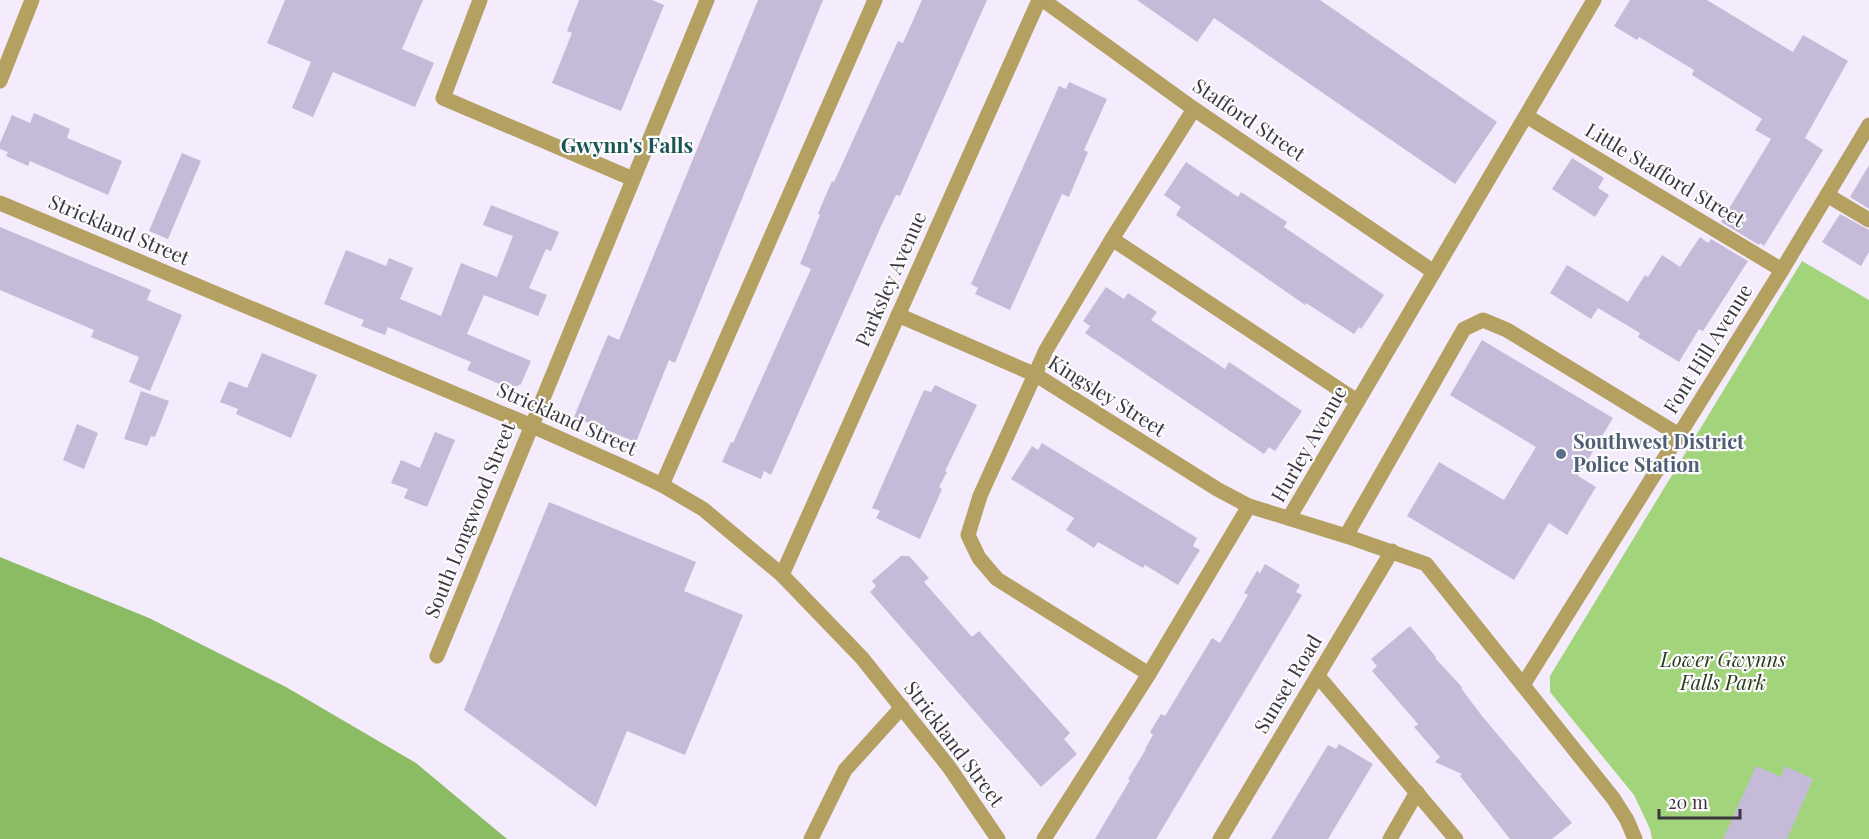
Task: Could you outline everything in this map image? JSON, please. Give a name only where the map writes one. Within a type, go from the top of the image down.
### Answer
[{"type":"street","points":[[0,81],[32,0]]},
{"type":"street","points":[[480,0],[442,98],[633,179]]},
{"type":"street","name":"South Longwood Street","points":[[437,656],[707,0]]},
{"type":"street","points":[[662,485],[875,0]]},
{"type":"street","name":"Stafford Street","points":[[1041,0],[1194,109],[1434,272]]},
{"type":"street","name":"Parksley Avenue","points":[[782,574],[1041,0]]},
{"type":"street","name":"Hurley Avenue","points":[[1594,0],[1289,518],[1426,564],[1613,798],[1627,820],[1635,839]]},
{"type":"street","points":[[1149,674],[997,579],[979,558],[968,535],[980,496],[1046,350],[1112,239],[1194,109]]},
{"type":"street","name":"Little Stafford Street","points":[[1526,116],[1782,270]]},
{"type":"street","name":"Font Hill Avenue","points":[[1523,685],[1782,270],[1869,125]]},
{"type":"street","points":[[1827,195],[1869,220]]},
{"type":"street","name":"Strickland Street","points":[[0,202],[532,426],[662,485],[703,509],[782,574],[862,658],[949,767],[998,839]]},
{"type":"street","points":[[1112,239],[1358,401]]},
{"type":"street","name":"Kingsley Street","points":[[898,315],[1035,375],[1217,489],[1249,506],[1289,518]]},
{"type":"street","points":[[1346,536],[1464,329],[1483,320],[1507,330],[1679,435]]},
{"type":"street","points":[[1044,839],[1149,674],[1249,506]]},
{"type":"street","name":"Sunset Road","points":[[1220,839],[1392,551]]},
{"type":"street","points":[[1318,676],[1456,839]]},
{"type":"street","points":[[811,839],[845,770],[902,707]]},
{"type":"street","points":[[1390,839],[1417,792]]},
{"type":"green space","name":"Lower Gwynns Falls Park","points":[[1802,261],[1869,300],[1869,839],[1652,839],[1650,829],[1634,795],[1550,692],[1550,676]]},
{"type":"green space","points":[[0,557],[149,618],[286,687],[416,763],[507,839],[0,839]]},
{"type":"building","points":[[285,0],[423,0],[402,49],[434,63],[415,107],[333,72],[313,117],[292,108],[311,62],[267,43]]},
{"type":"building","points":[[579,0],[652,0],[664,5],[621,111],[552,83],[572,33],[567,31]]},
{"type":"building","points":[[758,0],[823,0],[675,363],[669,360],[636,442],[574,417],[608,335],[619,340]]},
{"type":"building","points":[[922,0],[987,0],[900,196],[896,195],[882,224],[771,475],[764,471],[761,479],[722,462],[731,442],[733,443],[811,269],[800,264],[825,197],[898,41],[903,43]]},
{"type":"building","points":[[1137,0],[1320,0],[1497,122],[1455,184],[1214,18],[1197,42]]},
{"type":"building","points":[[1630,0],[1707,0],[1793,52],[1803,35],[1848,61],[1805,138],[1823,150],[1764,246],[1721,222],[1771,139],[1755,130],[1762,119],[1692,75],[1694,70],[1639,37],[1637,40],[1614,26]]},
{"type":"building","points":[[1069,82],[1107,99],[1084,150],[1088,152],[1069,197],[1062,194],[1010,310],[975,294],[978,288],[971,284],[1059,86],[1066,89]]},
{"type":"building","points":[[34,113],[70,129],[67,138],[122,161],[108,195],[30,161],[28,166],[6,156],[8,152],[0,149],[0,143],[12,115],[30,123]]},
{"type":"building","points":[[182,153],[201,161],[168,239],[149,231]]},
{"type":"building","points":[[1572,158],[1604,178],[1598,188],[1609,195],[1595,217],[1552,189]]},
{"type":"building","points":[[1186,162],[1238,197],[1241,192],[1287,222],[1284,227],[1384,295],[1361,329],[1359,327],[1354,334],[1306,303],[1305,305],[1176,215],[1181,207],[1164,195]]},
{"type":"building","points":[[1869,165],[1869,209],[1850,197]]},
{"type":"building","points":[[491,205],[559,232],[551,251],[546,249],[529,288],[547,295],[538,316],[484,295],[467,334],[531,361],[521,384],[511,389],[467,370],[471,362],[388,327],[385,335],[361,326],[364,320],[324,304],[346,250],[386,266],[389,258],[413,268],[400,299],[441,316],[461,263],[497,277],[513,236],[483,225]]},
{"type":"building","points":[[1840,214],[1869,230],[1869,252],[1861,266],[1822,242]]},
{"type":"building","points":[[0,227],[151,290],[147,300],[182,315],[150,391],[129,382],[139,357],[91,337],[94,330],[0,290]]},
{"type":"building","points":[[1700,237],[1708,243],[1711,239],[1748,261],[1703,331],[1699,329],[1679,362],[1638,337],[1640,333],[1598,308],[1591,319],[1550,293],[1567,265],[1628,302],[1645,275],[1648,277],[1662,255],[1680,267]]},
{"type":"building","points":[[1106,287],[1124,299],[1128,293],[1157,312],[1151,320],[1225,369],[1229,362],[1302,411],[1275,451],[1269,447],[1264,454],[1085,333],[1090,326],[1083,321]]},
{"type":"building","name":"Southwest District Police Station","points":[[1482,340],[1613,418],[1578,476],[1596,487],[1567,535],[1549,523],[1514,580],[1407,516],[1439,462],[1504,500],[1536,447],[1450,395]]},
{"type":"building","points":[[262,353],[317,375],[291,438],[236,414],[238,409],[220,402],[229,381],[247,388]]},
{"type":"building","points":[[935,385],[977,405],[945,471],[947,472],[939,487],[942,489],[920,539],[876,518],[880,511],[872,508],[924,390],[931,392]]},
{"type":"building","points":[[141,391],[169,401],[155,437],[151,436],[147,446],[124,439]]},
{"type":"building","points":[[77,424],[98,433],[84,469],[63,460]]},
{"type":"building","points":[[435,432],[455,440],[427,507],[404,498],[408,489],[391,483],[401,460],[420,468]]},
{"type":"building","points":[[1042,443],[1197,538],[1193,546],[1200,550],[1178,585],[1145,565],[1143,568],[1098,542],[1094,548],[1066,530],[1074,518],[1011,479],[1032,446],[1038,450]]},
{"type":"building","points":[[549,502],[696,562],[684,591],[743,615],[685,755],[627,731],[596,807],[464,710]]},
{"type":"building","points":[[901,556],[909,556],[929,578],[924,582],[972,637],[979,631],[1070,733],[1064,739],[1077,754],[1041,787],[870,592],[876,586],[872,581]]},
{"type":"building","points":[[1265,564],[1300,585],[1296,592],[1302,595],[1156,839],[1095,839],[1130,780],[1128,779],[1153,735],[1150,732],[1161,714],[1165,716],[1212,638],[1220,643],[1248,595],[1244,593],[1257,571],[1260,573]]},
{"type":"building","points":[[1410,626],[1572,823],[1552,839],[1510,839],[1460,776],[1462,774],[1435,762],[1440,757],[1414,727],[1418,724],[1372,671],[1377,666],[1371,659]]},
{"type":"building","points":[[1339,744],[1373,764],[1328,839],[1271,839],[1328,745],[1336,749]]},
{"type":"building","points":[[1756,766],[1781,777],[1785,766],[1813,779],[1787,839],[1723,839]]},
{"type":"place","name":"Southwest District Police Station","points":[[1561,454]]},
{"type":"district","name":"Gwynn's Falls","points":[[627,146]]}]
